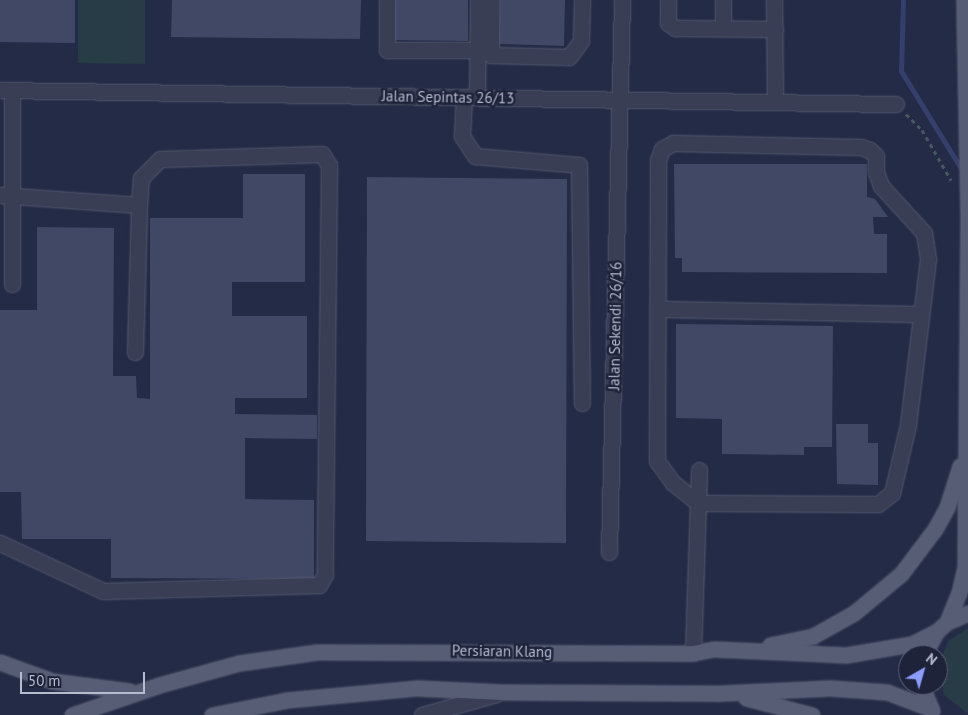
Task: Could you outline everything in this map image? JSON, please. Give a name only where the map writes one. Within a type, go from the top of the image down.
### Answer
[{"type":"main road","points":[[930,645],[959,593],[965,566],[967,356],[965,10]]},
{"type":"main road","points":[[714,649],[779,645],[813,636],[854,613],[901,574],[935,529],[947,507],[960,470],[967,356]]},
{"type":"main road","name":"Persiaran Klang","points":[[72,715],[143,691],[239,663],[317,652],[443,650],[693,653],[714,649],[846,655],[912,644],[968,613]]},
{"type":"main road","points":[[0,662],[52,681],[103,690],[143,691]]},
{"type":"main road","points":[[212,715],[287,700],[356,692],[417,688],[502,692],[722,693],[830,688],[887,692],[932,711]]},
{"type":"main road","points":[[722,693],[786,706],[812,715]]},
{"type":"main road","points":[[925,695],[932,711]]},
{"type":"street","points":[[388,0],[387,50],[477,50]]},
{"type":"street","points":[[478,0],[477,50],[471,97],[462,136],[475,156],[579,165],[582,402]]},
{"type":"street","points":[[491,0],[491,55],[569,57],[581,41],[582,0]]},
{"type":"street","name":"Jalan Sekendi 26/16","points":[[609,552],[622,0]]},
{"type":"street","points":[[668,0],[668,24],[674,28],[775,28]]},
{"type":"street","points":[[723,0],[723,28]]},
{"type":"street","points":[[774,0],[776,102]]},
{"type":"street","points":[[6,90],[6,195],[12,284]]},
{"type":"street","name":"Jalan Sepintas 26/13","points":[[6,90],[896,104]]},
{"type":"street","points":[[673,143],[683,143],[861,146],[870,150],[876,156],[876,172],[880,186],[924,233],[928,259],[908,425],[892,493],[878,504],[851,506],[698,503],[673,484],[657,461],[658,309],[658,160],[662,149],[673,143]]},
{"type":"street","points":[[0,543],[103,591],[319,585],[325,575],[329,165],[322,154],[160,159],[141,178],[135,352]]},
{"type":"street","points":[[6,195],[139,205]]},
{"type":"street","points":[[658,309],[921,314]]},
{"type":"street","points":[[693,653],[699,470]]},
{"type":"street","points":[[422,715],[502,692]]},
{"type":"path","points":[[896,104],[922,130],[948,170],[953,187]]},
{"type":"shaded area","points":[[78,0],[145,0],[145,64],[78,63]]},
{"type":"shaded area","points":[[968,628],[968,714],[944,695],[948,695],[948,641]]},
{"type":"building","points":[[0,0],[75,0],[75,43],[0,42]]},
{"type":"building","points":[[172,0],[361,0],[360,39],[171,37]]},
{"type":"building","points":[[392,0],[468,0],[468,41],[392,40]]},
{"type":"building","points":[[500,0],[565,0],[564,46],[499,44]]},
{"type":"building","points":[[674,164],[867,164],[867,197],[875,199],[888,217],[873,217],[874,234],[887,234],[887,273],[682,272],[682,258],[675,258]]},
{"type":"building","points":[[243,174],[305,174],[305,282],[232,282],[232,316],[307,316],[307,398],[235,398],[235,414],[317,415],[317,439],[245,438],[245,499],[314,500],[314,579],[111,578],[111,539],[22,539],[21,492],[0,492],[0,310],[37,310],[37,227],[114,228],[113,376],[136,376],[137,398],[150,399],[150,218],[243,218]]},
{"type":"building","points":[[367,177],[567,179],[566,543],[366,541]]},
{"type":"building","points":[[676,324],[833,326],[832,447],[804,447],[804,455],[722,454],[722,419],[676,418]]},
{"type":"building","points":[[836,424],[868,424],[868,443],[878,443],[878,485],[837,484]]},
{"type":"waterway","points":[[903,0],[901,71],[962,170]]}]
